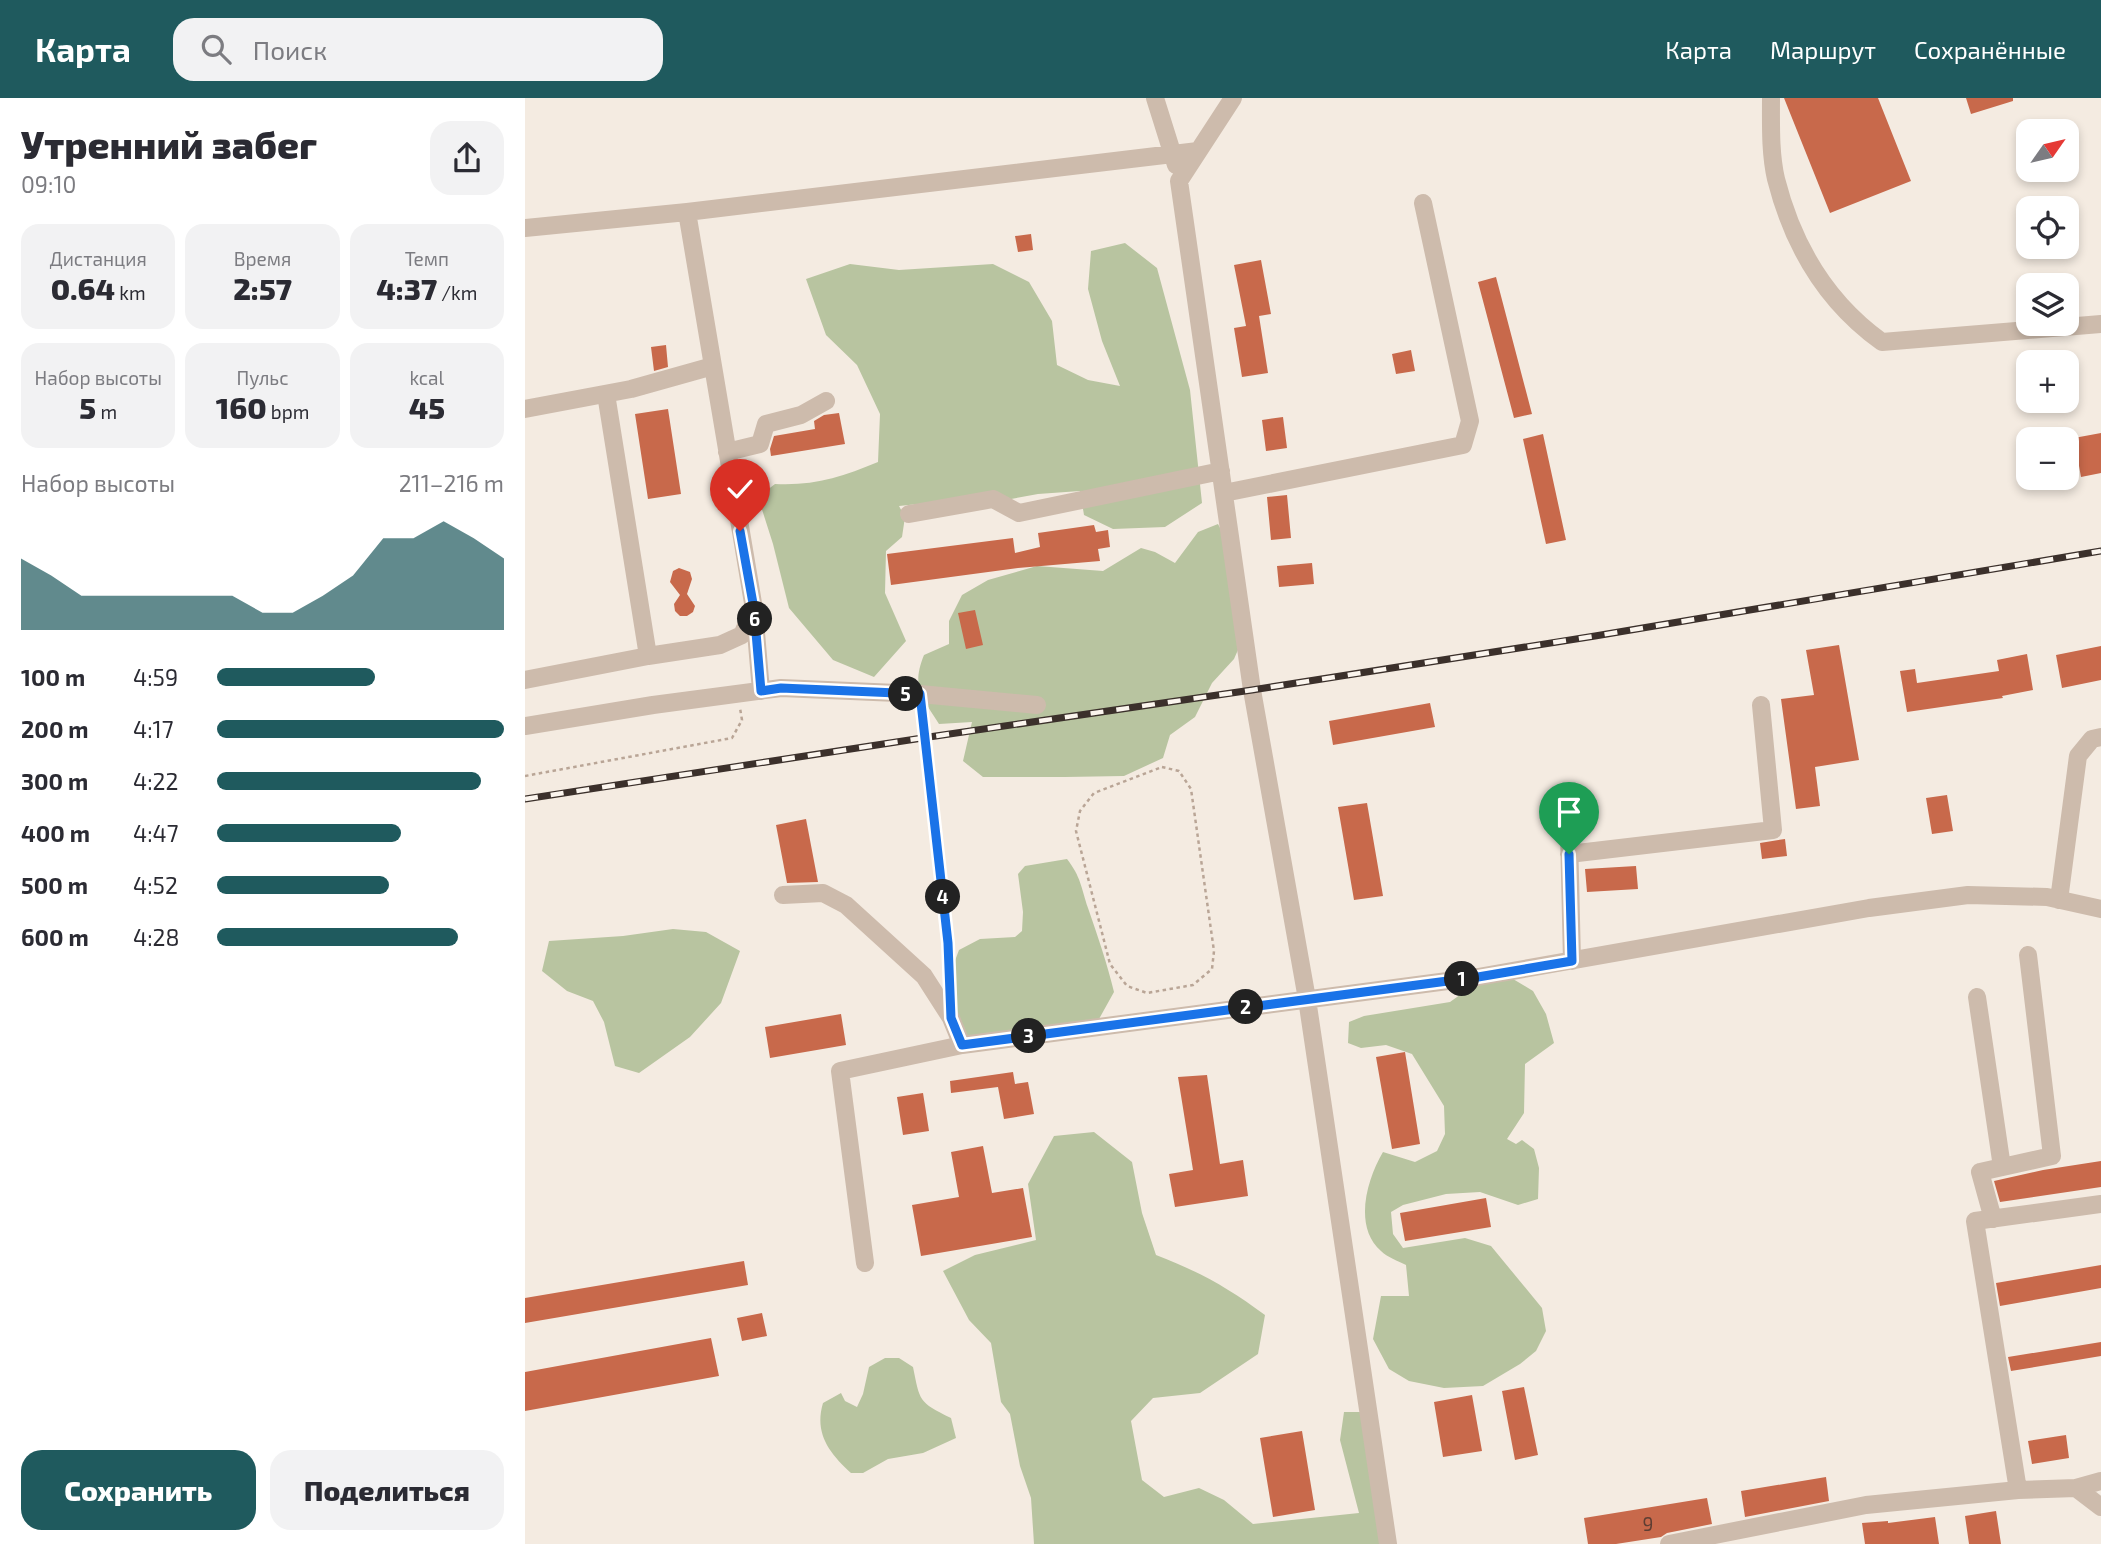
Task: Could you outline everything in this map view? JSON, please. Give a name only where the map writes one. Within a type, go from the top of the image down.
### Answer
[{"type":"street","points":[[1155,98],[1179,181],[1252,690],[1307,999],[1388,1544]]},
{"type":"street","points":[[1179,181],[1233,98]]},
{"type":"street","points":[[1770,98],[1776,177],[1795,235],[1822,285],[1860,326],[1882,342],[2101,324]]},
{"type":"street","points":[[525,228],[687,212],[1198,151]]},
{"type":"street","points":[[1224,493],[1463,445],[1470,421],[1423,203]]},
{"type":"street","points":[[687,212],[754,609],[761,691]]},
{"type":"street","points":[[525,410],[605,394],[713,366]]},
{"type":"street","points":[[605,394],[648,656]]},
{"type":"street","points":[[727,452],[760,444],[766,424],[801,415],[827,401]]},
{"type":"street","points":[[909,514],[993,499],[1019,513],[1221,471]]},
{"type":"street","points":[[525,680],[720,645],[742,635],[754,609]]},
{"type":"street","points":[[525,726],[781,688],[920,694],[1037,705]]},
{"type":"street","points":[[1569,854],[1773,830],[1761,705]]},
{"type":"street","points":[[2059,900],[2078,756],[2092,739],[2101,737]]},
{"type":"street","points":[[1568,792],[1572,961]]},
{"type":"street","points":[[783,895],[823,893],[846,905],[924,976],[951,1018],[962,1045]]},
{"type":"street","points":[[865,1263],[840,1071],[962,1045],[1478,977],[1869,908],[1968,895],[2047,897],[2101,909]]},
{"type":"street","points":[[1993,1219],[1980,1172],[2052,1156],[2028,955]]},
{"type":"street","points":[[1977,997],[2002,1167]]},
{"type":"street","points":[[2018,1490],[1975,1221],[2101,1204]]},
{"type":"street","points":[[1669,1544],[1736,1538],[1867,1505],[2018,1490],[2076,1488],[2101,1481]]},
{"type":"street","points":[[2076,1488],[2101,1507]]},
{"type":"path","points":[[525,776],[732,738],[742,720],[737,694]]},
{"type":"path","points":[[920,694],[948,943],[951,1018]]},
{"type":"path","points":[[1162,767],[1179,771],[1191,789],[1214,951],[1212,968],[1193,985],[1147,993],[1127,986],[1110,964],[1076,831],[1080,811],[1094,793],[1162,767]]},
{"type":"green space","points":[[1125,243],[1157,268],[1190,390],[1202,503],[1165,527],[1113,529],[1084,515],[1080,491],[1038,494],[984,504],[947,501],[899,506],[905,517],[902,537],[886,551],[885,593],[906,641],[874,677],[833,660],[789,608],[758,497],[775,484],[802,484],[828,479],[878,462],[880,414],[857,365],[826,335],[806,279],[850,264],[899,270],[993,264],[1029,282],[1052,321],[1057,365],[1088,380],[1120,386],[1102,341],[1088,289],[1091,251]]},
{"type":"green space","points":[[1218,524],[1232,551],[1244,636],[1234,659],[1212,683],[1195,717],[1170,735],[1163,758],[1124,776],[1065,777],[983,777],[963,761],[972,722],[939,724],[923,699],[918,675],[924,655],[949,644],[949,621],[962,595],[988,580],[1037,566],[1103,571],[1141,548],[1175,563],[1198,532]]},
{"type":"green space","points":[[1067,859],[1080,882],[1114,992],[1099,1019],[1048,1031],[1007,1048],[972,1048],[947,1022],[947,982],[959,950],[980,939],[1015,937],[1022,931],[1023,912],[1018,874],[1025,866]]},
{"type":"green space","points":[[673,929],[706,932],[740,951],[721,1003],[690,1037],[639,1073],[615,1066],[604,1022],[593,1001],[567,991],[542,971],[549,941],[623,936]]},
{"type":"green space","points":[[1503,973],[1533,991],[1546,1014],[1554,1043],[1525,1064],[1524,1113],[1507,1139],[1516,1144],[1522,1140],[1534,1149],[1539,1168],[1538,1199],[1518,1205],[1480,1192],[1446,1194],[1403,1205],[1391,1212],[1393,1234],[1403,1248],[1465,1238],[1491,1246],[1542,1308],[1546,1331],[1536,1351],[1483,1386],[1444,1388],[1409,1381],[1389,1369],[1373,1339],[1381,1296],[1409,1296],[1406,1265],[1383,1253],[1372,1241],[1367,1229],[1365,1203],[1372,1175],[1383,1152],[1415,1162],[1437,1151],[1445,1134],[1444,1106],[1412,1054],[1386,1045],[1361,1048],[1348,1043],[1349,1022],[1364,1016],[1450,1002],[1478,977]]},
{"type":"green space","points":[[1094,1132],[1132,1162],[1142,1213],[1156,1255],[1213,1281],[1265,1315],[1258,1354],[1200,1393],[1153,1398],[1131,1421],[1142,1480],[1164,1497],[1199,1488],[1224,1500],[1253,1524],[1359,1513],[1340,1440],[1344,1412],[1368,1412],[1388,1544],[1034,1544],[1031,1498],[1020,1466],[1010,1414],[1001,1402],[991,1343],[969,1320],[943,1271],[975,1255],[1036,1240],[1028,1184],[1054,1136]]},
{"type":"green space","points":[[885,1358],[899,1358],[913,1367],[922,1399],[951,1418],[956,1438],[923,1453],[888,1459],[863,1473],[851,1473],[825,1442],[820,1424],[823,1403],[841,1393],[845,1401],[857,1407],[869,1367]]},
{"type":"building","points":[[1784,98],[1878,98],[1911,181],[1830,213]]},
{"type":"building","points":[[1966,98],[2013,98],[2013,101],[1971,114]]},
{"type":"building","points":[[1031,234],[1033,250],[1018,252],[1015,236]]},
{"type":"building","points":[[1261,260],[1271,314],[1259,316],[1268,373],[1242,377],[1234,328],[1246,326],[1234,265]]},
{"type":"building","points":[[1496,277],[1532,414],[1514,418],[1478,282]]},
{"type":"building","points":[[666,345],[668,367],[654,371],[651,347]]},
{"type":"building","points":[[1411,350],[1415,371],[1396,374],[1392,354]]},
{"type":"building","points":[[668,409],[681,494],[648,499],[635,414]]},
{"type":"building","points":[[839,413],[845,444],[771,456],[774,436],[815,429],[814,421],[824,415]]},
{"type":"building","points":[[1283,417],[1287,448],[1266,451],[1262,420]]},
{"type":"building","points":[[2101,433],[2101,473],[2081,477],[2079,437]]},
{"type":"building","points":[[1543,434],[1566,540],[1546,544],[1523,439]]},
{"type":"building","points":[[1287,495],[1291,538],[1271,540],[1267,497]]},
{"type":"building","points":[[1094,525],[1096,532],[1108,530],[1110,547],[1098,549],[1100,561],[1018,568],[891,585],[887,554],[1013,538],[1015,553],[1040,547],[1038,533]]},
{"type":"building","points":[[1312,563],[1314,584],[1279,587],[1277,566]]},
{"type":"building","points":[[679,568],[690,572],[692,579],[687,594],[695,606],[693,612],[687,616],[680,616],[675,611],[674,604],[680,595],[670,582],[673,571]]},
{"type":"building","points":[[975,610],[983,645],[966,649],[958,613]]},
{"type":"building","points":[[1839,645],[1859,760],[1815,767],[1820,806],[1796,809],[1781,699],[1814,695],[1806,650]]},
{"type":"building","points":[[2101,646],[2101,680],[2062,688],[2056,655]]},
{"type":"building","points":[[2027,654],[2033,690],[2002,696],[2003,698],[1907,712],[1900,671],[1915,669],[1917,683],[1999,671],[1997,660]]},
{"type":"building","points":[[1430,703],[1435,727],[1333,745],[1329,721]]},
{"type":"building","points":[[1947,795],[1953,831],[1932,834],[1926,798]]},
{"type":"building","points":[[1367,803],[1383,896],[1354,900],[1338,807]]},
{"type":"building","points":[[806,819],[818,882],[787,883],[776,825]]},
{"type":"building","points":[[1785,839],[1787,856],[1762,859],[1760,843]]},
{"type":"building","points":[[1636,866],[1638,889],[1587,892],[1585,869]]},
{"type":"building","points":[[841,1014],[846,1045],[770,1058],[765,1027]]},
{"type":"building","points":[[1405,1052],[1420,1144],[1392,1149],[1376,1057]]},
{"type":"building","points":[[1013,1072],[1015,1084],[1028,1082],[1034,1114],[1004,1119],[998,1087],[951,1093],[950,1081]]},
{"type":"building","points":[[1207,1075],[1220,1164],[1243,1160],[1248,1196],[1175,1207],[1169,1174],[1193,1170],[1178,1077]]},
{"type":"building","points":[[923,1093],[929,1131],[903,1135],[897,1097]]},
{"type":"building","points":[[983,1146],[992,1193],[1023,1188],[1032,1237],[921,1256],[912,1205],[959,1197],[951,1152]]},
{"type":"building","points":[[2101,1161],[2101,1187],[2000,1202],[1994,1181]]},
{"type":"building","points":[[1486,1198],[1491,1227],[1405,1241],[1400,1213]]},
{"type":"building","points":[[744,1261],[748,1285],[525,1323],[525,1298]]},
{"type":"building","points":[[2101,1265],[2101,1288],[2000,1306],[1996,1283]]},
{"type":"building","points":[[762,1313],[767,1336],[742,1341],[737,1318]]},
{"type":"building","points":[[711,1338],[719,1376],[525,1411],[525,1372]]},
{"type":"building","points":[[2101,1342],[2101,1356],[2011,1371],[2008,1357]]},
{"type":"building","points":[[1524,1387],[1538,1455],[1515,1460],[1502,1391]]},
{"type":"building","points":[[1472,1395],[1482,1451],[1443,1457],[1434,1402]]},
{"type":"building","points":[[1302,1431],[1315,1510],[1273,1517],[1260,1438]]},
{"type":"building","points":[[2066,1435],[2069,1458],[2032,1464],[2028,1441]]},
{"type":"building","points":[[1826,1477],[1829,1501],[1745,1517],[1741,1491]]},
{"type":"building","points":[[1707,1498],[1712,1524],[1667,1533],[1661,1537],[1616,1544],[1588,1544],[1584,1518]]},
{"type":"building","points":[[1996,1511],[2001,1544],[1969,1544],[1965,1516]]},
{"type":"building","points":[[1935,1517],[1939,1544],[1865,1544],[1862,1523],[1888,1523]]},
{"type":"railway","points":[[525,799],[1252,690],[1595,636],[2101,551]]},
{"type":"route","points":[[740,531],[754,609],[761,691],[781,688],[920,694],[948,943],[951,1018],[962,1045],[1478,977],[1572,961],[1569,854]]}]
